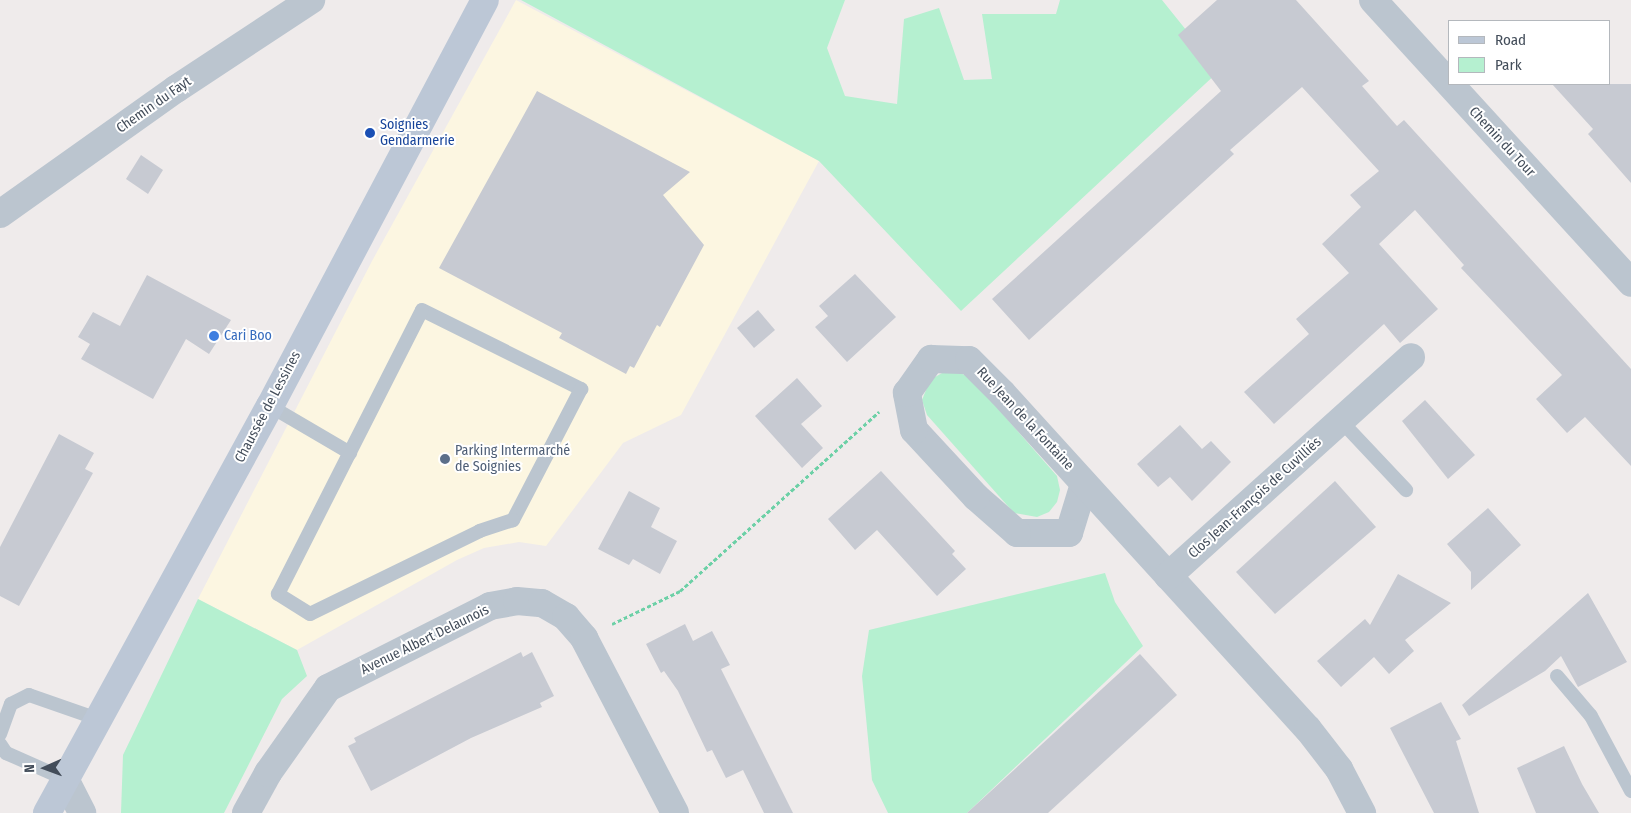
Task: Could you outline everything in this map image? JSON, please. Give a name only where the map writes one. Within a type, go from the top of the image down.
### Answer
[{"type":"main road","name":"Chaussée de Lessines","points":[[47,813],[270,406],[485,0]]},
{"type":"street","name":"Chemin du Fayt","points":[[0,214],[176,88],[311,0]]},
{"type":"street","name":"Chemin du Tour","points":[[1373,0],[1448,83]]},
{"type":"street","name":"Chemin du Tour","points":[[1450,85],[1631,284]]},
{"type":"street","name":"Clos Jean-François de Cuvilliés","points":[[1168,576],[1411,356]]},
{"type":"street","name":"Rue Jean de la Fontaine","points":[[907,393],[931,359],[969,360],[1308,729],[1339,769],[1362,813]]},
{"type":"street","points":[[907,393],[914,430],[976,497],[1017,533],[1069,533],[1084,484]]},
{"type":"street","name":"Avenue Albert Delaunois","points":[[246,813],[268,773],[328,688],[490,606],[517,602],[542,603],[566,617],[584,638],[675,813]]},
{"type":"street","points":[[65,779],[82,813]]},
{"type":"lane","points":[[422,310],[581,389],[513,520],[480,531],[310,614],[278,594],[350,454],[422,310]]},
{"type":"lane","points":[[270,406],[350,454]]},
{"type":"lane","points":[[1341,421],[1406,490]]},
{"type":"lane","points":[[1557,676],[1591,716],[1631,791]]},
{"type":"lane","points":[[0,734],[11,704],[30,696],[98,719]]},
{"type":"lane","points":[[0,744],[6,753],[65,779]]},
{"type":"path","points":[[584,638],[680,591],[884,406],[907,393]]},
{"type":"shaded area","points":[[516,0],[819,161],[681,415],[623,443],[546,546],[519,542],[484,548],[457,560],[297,650],[198,599],[372,261]]},
{"type":"green space","points":[[521,0],[845,0],[827,48],[845,96],[897,104],[904,19],[939,8],[964,80],[992,79],[982,14],[1056,14],[1060,0],[1162,0],[1219,71],[961,311],[819,161]]},
{"type":"green space","points":[[958,372],[971,378],[1057,476],[1060,490],[1057,502],[1049,512],[1037,517],[1014,513],[927,415],[922,400],[930,380],[942,373]]},
{"type":"green space","points":[[1105,573],[1115,602],[1143,646],[967,813],[888,813],[872,780],[862,676],[869,630]]},
{"type":"green space","points":[[198,599],[297,650],[307,676],[282,699],[224,813],[121,813],[123,755]]},
{"type":"building","points":[[1217,0],[1296,0],[1369,81],[1362,86],[1397,126],[1404,120],[1631,369],[1631,466],[1585,417],[1567,433],[1536,399],[1562,375],[1461,268],[1464,265],[1415,210],[1379,244],[1438,309],[1400,343],[1384,324],[1274,424],[1244,392],[1309,334],[1296,319],[1349,273],[1322,244],[1361,207],[1350,195],[1379,171],[1302,87],[1230,150],[1234,154],[1029,340],[992,299],[1221,91],[1178,35]]},
{"type":"building","points":[[1631,84],[1631,183],[1588,134],[1593,129],[1553,85]]},
{"type":"building","points":[[537,91],[690,172],[663,195],[704,245],[660,327],[657,325],[634,368],[630,366],[626,374],[559,338],[562,333],[439,268]]},
{"type":"building","points":[[141,155],[163,170],[148,194],[126,179]]},
{"type":"building","points":[[855,274],[896,317],[847,362],[815,327],[828,316],[819,306]]},
{"type":"building","points":[[147,275],[231,320],[209,354],[186,339],[153,399],[81,359],[90,344],[78,337],[93,312],[120,326]]},
{"type":"building","points":[[758,310],[775,330],[754,348],[737,328]]},
{"type":"building","points":[[797,378],[822,406],[801,424],[823,448],[802,468],[755,416]]},
{"type":"building","points":[[1425,400],[1475,455],[1448,479],[1402,421]]},
{"type":"building","points":[[1180,425],[1202,449],[1211,441],[1231,462],[1192,501],[1170,477],[1158,487],[1137,464]]},
{"type":"building","points":[[59,434],[94,453],[85,469],[93,473],[19,606],[0,596],[0,547]]},
{"type":"building","points":[[881,471],[955,551],[952,554],[966,569],[937,596],[877,530],[855,550],[828,519]]},
{"type":"building","points":[[1335,481],[1376,527],[1275,614],[1236,572]]},
{"type":"building","points":[[629,491],[660,508],[651,527],[677,541],[660,574],[633,559],[629,565],[598,549]]},
{"type":"building","points":[[1488,508],[1521,545],[1471,590],[1471,572],[1447,544]]},
{"type":"building","points":[[1398,574],[1451,603],[1405,640],[1414,651],[1389,674],[1374,657],[1341,687],[1317,661],[1365,619],[1370,625]]},
{"type":"building","points":[[1588,593],[1627,662],[1578,687],[1561,656],[1545,671],[1469,716],[1462,705]]},
{"type":"building","points":[[685,624],[693,641],[712,631],[730,665],[721,669],[793,813],[764,813],[743,770],[726,778],[712,750],[707,752],[678,691],[664,671],[661,673],[646,644]]},
{"type":"building","points":[[521,652],[523,657],[532,652],[554,696],[540,703],[542,707],[471,738],[371,791],[348,746],[356,742],[354,738]]},
{"type":"building","points":[[1140,654],[1177,695],[1048,813],[967,813]]},
{"type":"building","points":[[1441,702],[1461,739],[1456,741],[1479,813],[1434,813],[1390,728]]},
{"type":"building","points":[[1564,746],[1582,784],[1599,813],[1536,813],[1517,768]]},
{"type":"place","name":"Soignies Gendarmerie","points":[[370,133]]},
{"type":"place","name":"Cari Boo","points":[[214,336]]},
{"type":"place","name":"Parking Intermarché de Soignies","points":[[445,459]]}]
